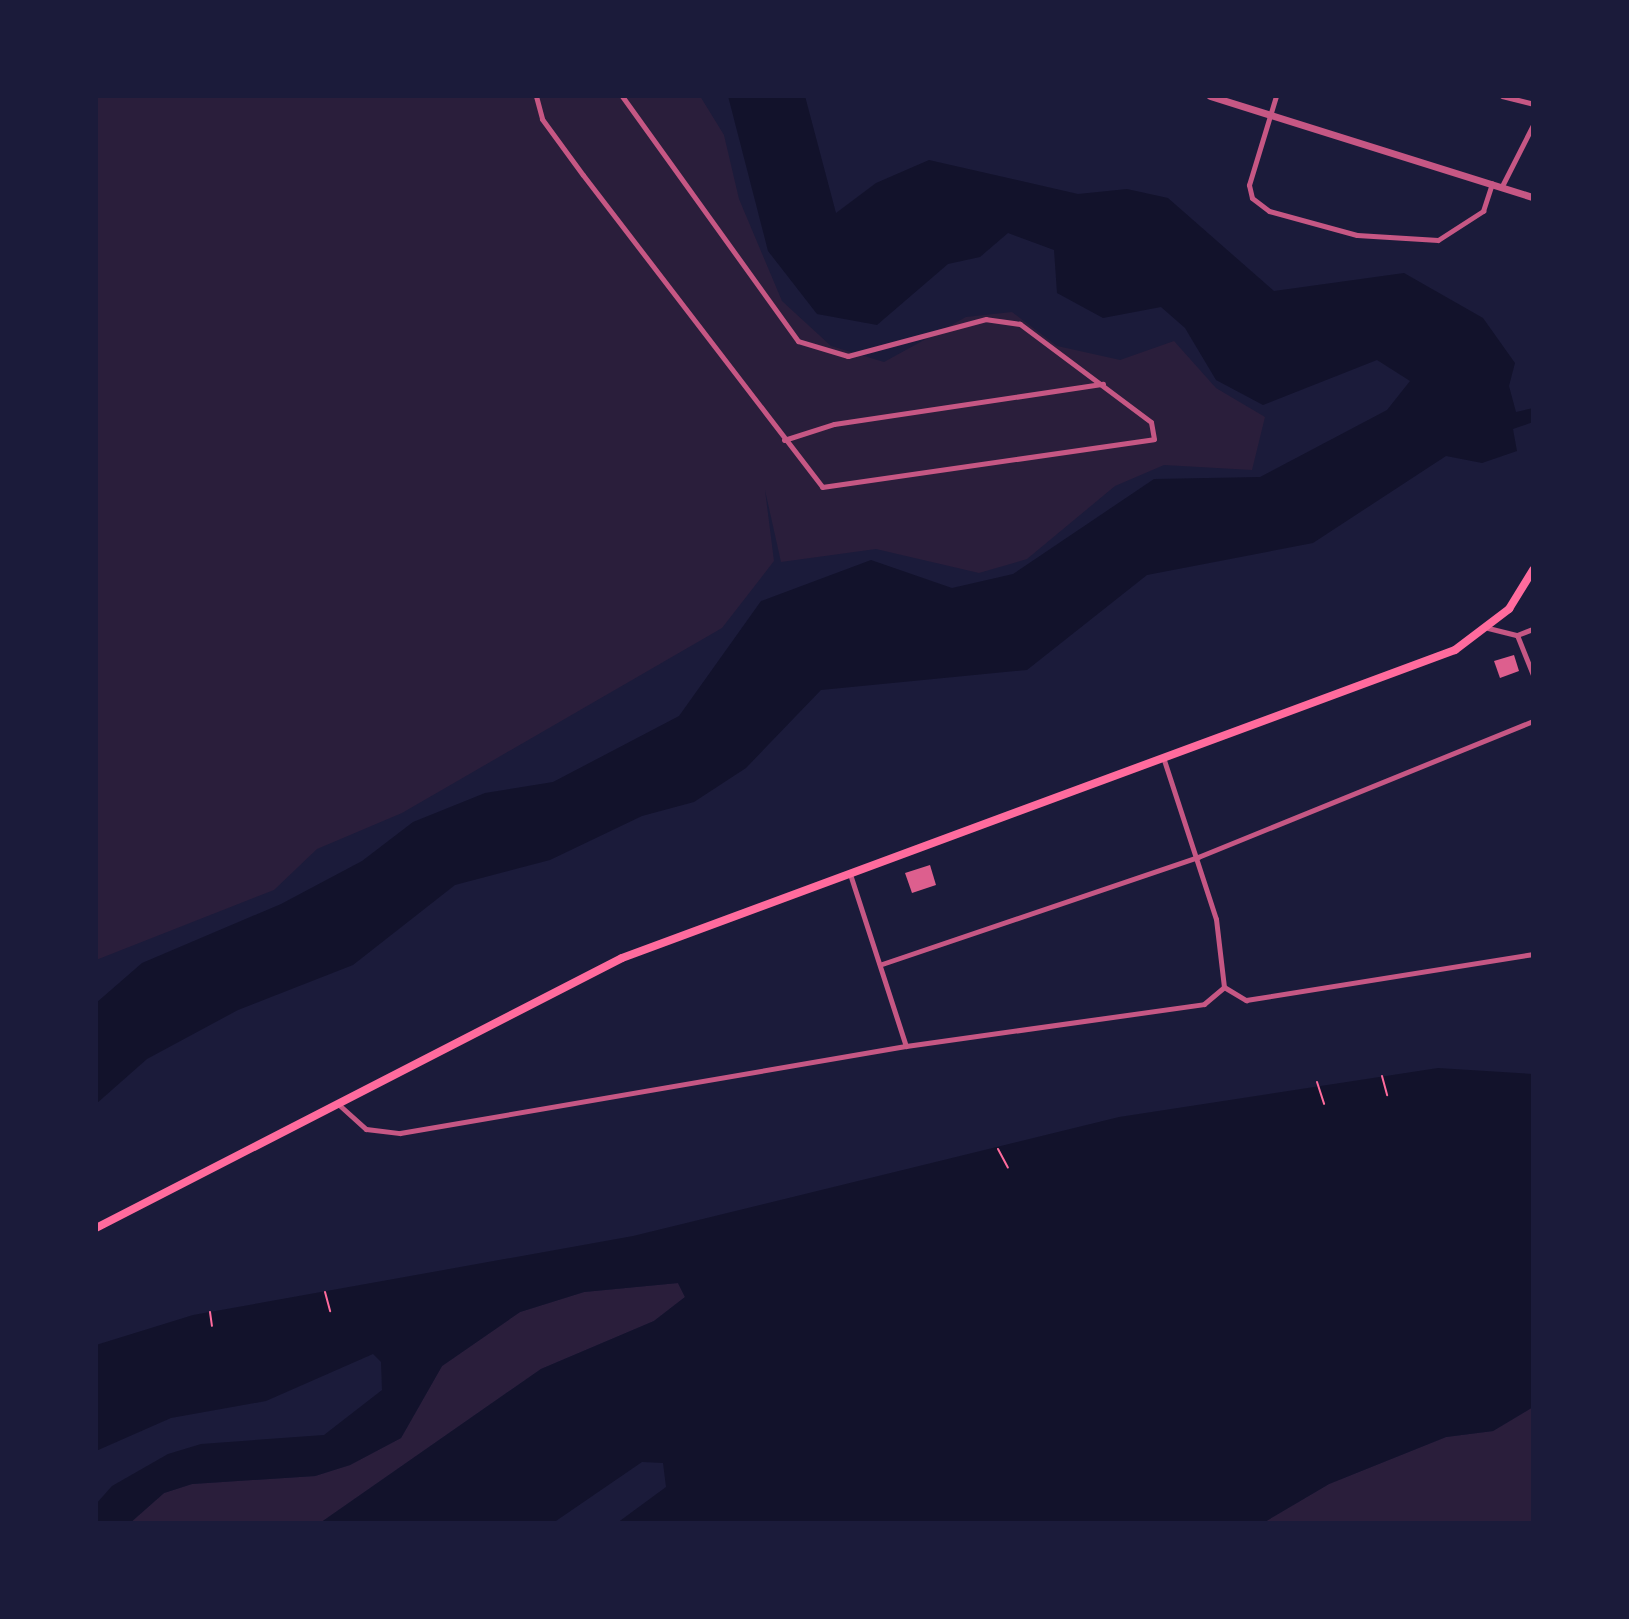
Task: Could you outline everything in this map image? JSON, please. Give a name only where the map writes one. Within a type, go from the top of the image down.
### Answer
[{"type":"main road","points":[[96,1228],[336,1102],[622,958],[1373,684],[1455,650],[1488,628],[1533,570]]},
{"type":"street","points":[[536,96],[542,119],[822,487],[1154,439],[1151,422],[1020,324],[986,319],[848,356],[798,341],[622,96]]},
{"type":"street","points":[[1210,96],[1533,197]]},
{"type":"street","points":[[1276,96],[1268,114],[1249,185],[1252,198],[1269,211],[1357,235],[1438,240],[1483,211],[1492,183]]},
{"type":"street","points":[[1502,96],[1533,104]]},
{"type":"street","points":[[1502,186],[1533,125]]},
{"type":"street","points":[[784,440],[834,424],[1104,384]]},
{"type":"street","points":[[1488,628],[1517,635],[1533,629]]},
{"type":"street","points":[[1517,635],[1533,675]]},
{"type":"street","points":[[882,964],[1198,857],[1533,721]]},
{"type":"street","points":[[1164,760],[1198,857],[1224,987],[1246,1000],[1533,954]]},
{"type":"street","points":[[850,874],[882,964],[906,1046]]},
{"type":"street","points":[[336,1102],[366,1129],[400,1133],[906,1046],[1204,1004],[1224,987]]},
{"type":"path","points":[[1382,1076],[1387,1095]]},
{"type":"path","points":[[1317,1082],[1324,1104]]},
{"type":"path","points":[[998,1149],[1008,1168]]},
{"type":"path","points":[[325,1292],[330,1311]]},
{"type":"path","points":[[210,1312],[212,1326]]},
{"type":"shaded area","points":[[96,96],[700,96],[724,135],[739,199],[782,301],[831,346],[884,362],[966,317],[1012,312],[1057,346],[1120,360],[1174,341],[1216,388],[1265,417],[1252,470],[1164,465],[1115,486],[1027,559],[979,573],[876,549],[781,562],[765,490],[774,561],[722,628],[402,813],[317,849],[274,890],[96,960]]},
{"type":"shaded area","points":[[728,96],[805,96],[836,213],[876,183],[929,160],[1078,194],[1127,189],[1168,198],[1274,291],[1404,273],[1483,318],[1515,363],[1509,386],[1516,412],[1533,408],[1533,422],[1513,429],[1517,451],[1482,463],[1446,456],[1313,543],[1147,575],[1027,670],[821,690],[746,768],[694,802],[642,816],[550,860],[455,885],[353,965],[238,1010],[147,1059],[96,1104],[96,1003],[142,963],[281,904],[362,861],[413,822],[485,793],[553,782],[679,716],[761,601],[871,560],[952,588],[1013,574],[1154,479],[1260,477],[1387,410],[1410,381],[1377,360],[1263,405],[1216,380],[1185,328],[1161,307],[1103,318],[1057,293],[1054,250],[1008,233],[980,257],[948,264],[877,325],[817,314],[768,251]]},
{"type":"shaded area","points":[[1438,1068],[1533,1074],[1533,1407],[1493,1431],[1446,1437],[1329,1484],[1263,1523],[617,1523],[666,1487],[663,1463],[642,1462],[553,1523],[320,1523],[541,1369],[654,1321],[685,1297],[678,1283],[584,1292],[520,1312],[442,1366],[401,1438],[350,1465],[315,1476],[192,1484],[164,1493],[130,1523],[96,1523],[96,1504],[112,1486],[168,1454],[201,1444],[324,1435],[382,1390],[381,1362],[373,1354],[266,1401],[171,1418],[96,1451],[96,1345],[193,1315],[633,1236],[1119,1117]]},
{"type":"shaded area","points":[[678,1283],[685,1297],[654,1321],[541,1369],[320,1523],[130,1523],[164,1493],[192,1484],[315,1476],[350,1465],[401,1438],[442,1366],[520,1312],[584,1292]]},
{"type":"shaded area","points":[[1533,1407],[1533,1523],[1263,1523],[1329,1484],[1446,1437],[1493,1431]]},
{"type":"building","points":[[1514,655],[1519,671],[1500,678],[1494,661]]},
{"type":"building","points":[[930,865],[936,885],[912,893],[905,873]]}]
